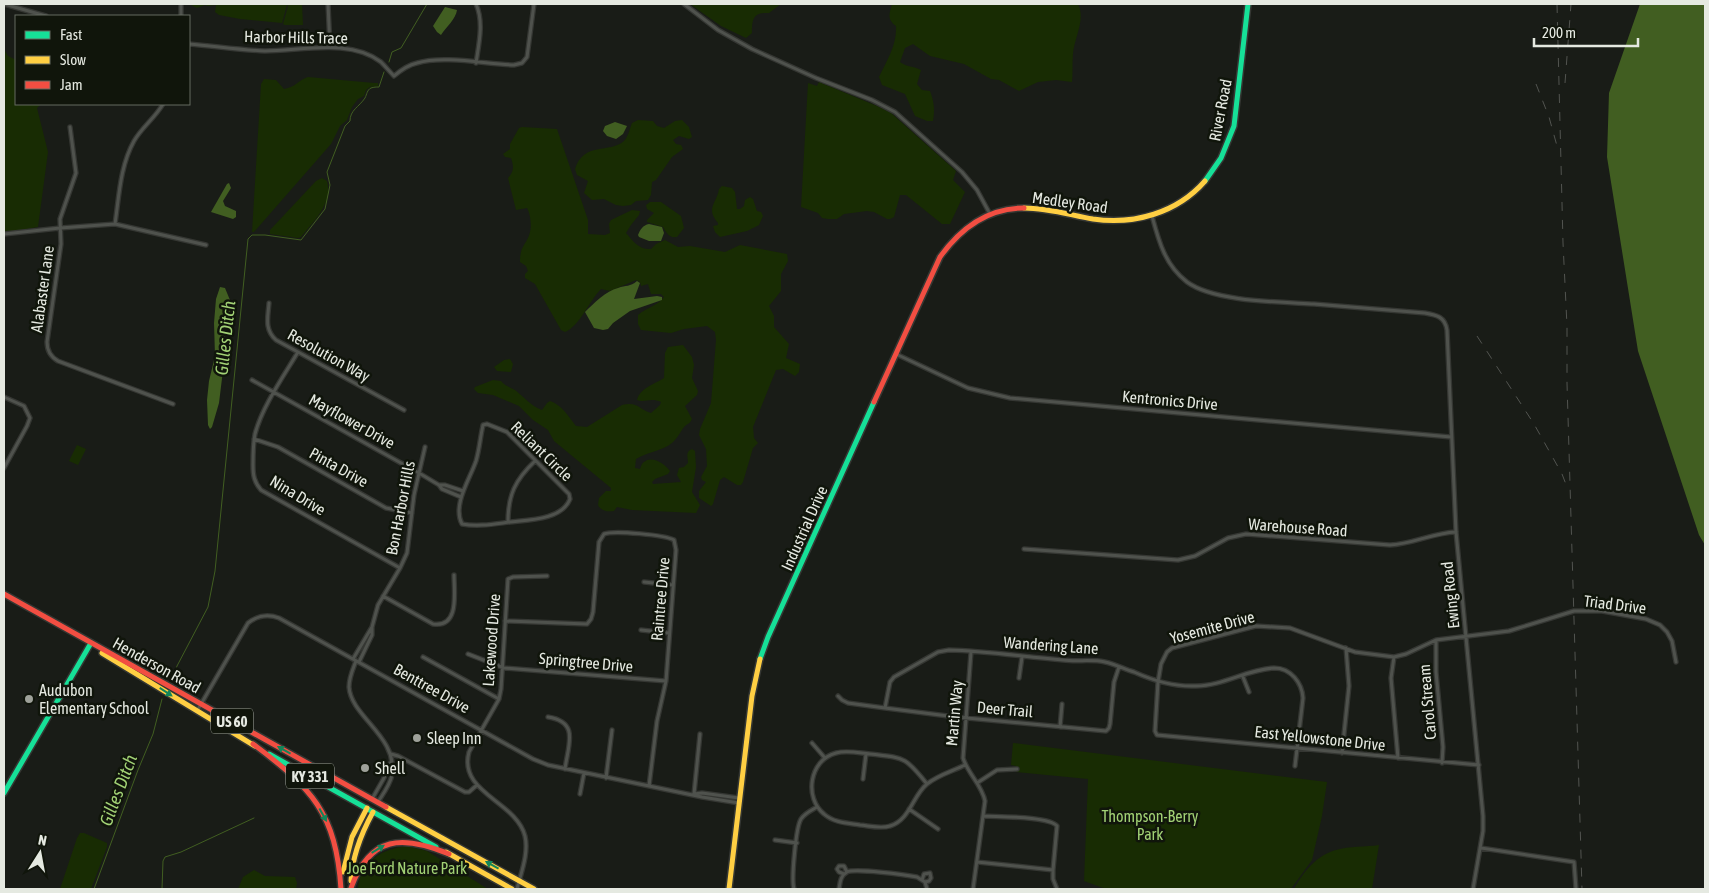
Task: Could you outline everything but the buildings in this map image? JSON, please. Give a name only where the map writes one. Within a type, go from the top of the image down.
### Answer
[{"type":"main road","name":"River Road","points":[[1152,216],[1178,203],[1196,190],[1211,174],[1225,152],[1234,126],[1248,4]]},
{"type":"main road","name":"Medley Road","points":[[990,214],[1007,209],[1025,208],[1116,221],[1152,216]]},
{"type":"main road","name":"Industrial Drive","points":[[729,889],[752,696],[768,637],[937,263],[946,248],[962,231],[976,220],[990,214]]},
{"type":"main road","name":"Henderson Road","points":[[4,595],[534,889]]},
{"type":"main road","name":"Henderson Road","points":[[90,644],[197,712],[512,889]]},
{"type":"main road","points":[[4,793],[90,644]]},
{"type":"main road","name":"US 60","points":[[253,744],[290,772],[302,784],[318,806],[335,840],[340,868],[341,889]]},
{"type":"main road","points":[[341,889],[348,849],[358,823],[372,799]]},
{"type":"main road","points":[[351,889],[351,876],[356,852],[364,830],[378,802]]},
{"type":"main road","points":[[351,889],[357,871],[366,859],[376,850],[389,843],[411,842],[427,845],[449,854]]},
{"type":"street","points":[[4,4],[42,15]]},
{"type":"street","points":[[328,4],[330,47]]},
{"type":"street","points":[[476,4],[481,27],[476,63],[514,65],[525,60],[528,53],[534,4]]},
{"type":"street","points":[[684,4],[718,30],[752,49],[816,78],[872,100],[895,112],[962,172],[977,190],[990,214]]},
{"type":"street","name":"Harbor Hills Trace","points":[[190,44],[264,51],[330,47],[351,50],[381,62],[394,76],[409,66],[424,61],[476,63]]},
{"type":"street","points":[[115,224],[123,170],[128,152],[162,105]]},
{"type":"street","name":"Alabaster Lane","points":[[70,127],[76,165],[75,178],[61,213],[61,244],[47,342],[49,352],[58,361],[173,404]]},
{"type":"street","name":"Ewing Road","points":[[1152,216],[1160,247],[1174,269],[1188,282],[1206,292],[1250,299],[1422,313],[1438,316],[1446,324],[1456,532],[1484,827],[1473,889]]},
{"type":"street","points":[[4,234],[115,224],[206,245]]},
{"type":"street","name":"Resolution Way","points":[[269,303],[268,323],[270,334],[276,340],[404,410]]},
{"type":"street","name":"Nina Drive","points":[[298,352],[259,423],[254,439],[254,477],[261,489],[400,568]]},
{"type":"street","name":"Kentronics Drive","points":[[896,354],[968,388],[1010,398],[1451,437]]},
{"type":"street","name":"Mayflower Drive","points":[[252,380],[419,473],[439,485],[442,489],[461,497]]},
{"type":"street","points":[[4,397],[24,406],[30,418],[28,426],[4,468]]},
{"type":"street","name":"Reliant Circle","points":[[485,424],[493,425],[507,432],[569,494],[570,502],[559,511],[546,517],[529,521],[492,525],[462,524],[460,515],[463,491],[476,460],[485,424]]},
{"type":"street","name":"Pinta Drive","points":[[254,439],[278,447],[386,508],[412,513]]},
{"type":"street","name":"Bon Harbor Hills","points":[[356,661],[372,635],[375,612],[400,568],[409,544],[412,513],[425,447]]},
{"type":"street","points":[[508,522],[508,506],[513,490],[521,475],[536,461]]},
{"type":"street","name":"Mayflower Drive","points":[[439,485],[463,491]]},
{"type":"street","name":"Raintree Drive","points":[[505,622],[584,625],[590,622],[593,612],[599,542],[606,532],[660,536],[674,540],[676,546],[666,681],[657,721],[649,786]]},
{"type":"street","name":"Warehouse Road","points":[[1024,549],[1178,560],[1195,556],[1228,538],[1246,534],[1390,545],[1434,534],[1456,532]]},
{"type":"street","points":[[383,596],[433,624],[441,624],[450,618],[454,610],[454,575]]},
{"type":"street","name":"Lakewood Drive","points":[[517,889],[526,847],[522,828],[512,815],[477,785],[469,774],[466,761],[469,752],[499,699],[504,668],[508,579],[513,577],[547,576]]},
{"type":"street","points":[[644,582],[673,585]]},
{"type":"street","name":"Triad Drive","points":[[1467,636],[1522,628],[1574,611],[1602,611],[1646,619],[1660,625],[1672,641],[1676,662]]},
{"type":"street","name":"Benttree Drive","points":[[197,712],[243,630],[252,620],[260,616],[272,616],[279,618],[533,759],[548,765],[649,786],[740,800]]},
{"type":"street","name":"Yosemite Drive","points":[[1158,735],[1155,731],[1158,682],[1164,656],[1172,648],[1248,628],[1282,626],[1360,653],[1394,657],[1406,654],[1436,640],[1467,636]]},
{"type":"street","name":"Bon Harbor Hills","points":[[372,627],[350,679],[351,694],[385,742],[390,754],[391,776],[378,802]]},
{"type":"street","points":[[641,630],[670,633]]},
{"type":"street","name":"Carol Stream","points":[[1436,640],[1436,672],[1443,747],[1442,763]]},
{"type":"street","points":[[1342,753],[1349,686],[1346,648]]},
{"type":"street","name":"Wandering Lane","points":[[885,708],[890,682],[898,675],[938,652],[949,650],[1068,661],[1098,660],[1119,666],[1158,682],[1199,686],[1264,670],[1278,669],[1287,671],[1298,681],[1302,689],[1303,698],[1295,766]]},
{"type":"street","name":"Martin Way","points":[[972,652],[962,749],[965,764],[984,796],[984,816],[973,889]]},
{"type":"street","name":"Springtree Drive","points":[[468,654],[504,668],[666,681]]},
{"type":"street","points":[[423,657],[499,699]]},
{"type":"street","points":[[1019,678],[1022,657]]},
{"type":"street","points":[[1394,657],[1391,678],[1398,758]]},
{"type":"street","name":"Deer Trail","points":[[838,696],[848,703],[885,708],[966,718],[1108,730],[1114,682],[1119,666]]},
{"type":"street","points":[[1243,676],[1249,692]]},
{"type":"street","points":[[1060,727],[1062,704]]},
{"type":"street","points":[[548,717],[561,720],[568,728],[569,739],[565,769]]},
{"type":"street","points":[[606,778],[612,730]]},
{"type":"street","points":[[694,794],[700,734]]},
{"type":"street","name":"East Yellowstone Drive","points":[[1158,735],[1479,765]]},
{"type":"street","points":[[812,743],[825,758]]},
{"type":"street","points":[[927,784],[907,761],[897,757],[839,752],[825,758],[816,771],[811,784],[812,795],[817,807],[826,816],[840,822],[884,827],[897,823],[927,784],[965,764]]},
{"type":"street","points":[[390,754],[398,756],[465,792],[469,792],[477,785]]},
{"type":"street","points":[[863,779],[866,754]]},
{"type":"street","points":[[372,799],[391,762]]},
{"type":"street","points":[[977,783],[998,770],[1017,769]]},
{"type":"street","points":[[580,794],[584,773]]},
{"type":"street","points":[[794,889],[792,878],[799,826],[802,818],[817,807]]},
{"type":"street","points":[[909,809],[938,829]]},
{"type":"street","points":[[984,816],[1052,822],[1056,826],[1053,879],[1057,889]]},
{"type":"street","points":[[775,840],[797,842]]},
{"type":"street","points":[[1481,848],[1571,860],[1574,862],[1576,889]]},
{"type":"street","points":[[977,862],[1053,870]]},
{"type":"street","points":[[839,889],[840,882],[846,873],[858,871],[913,876],[923,881],[927,889]]},
{"type":"green space","points":[[189,4],[287,5],[282,23],[219,15],[215,12],[216,5],[205,5],[197,8]]},
{"type":"green space","points":[[287,4],[302,4],[303,25],[283,24]]},
{"type":"green space","points":[[690,4],[781,4],[769,13],[754,17],[752,33],[746,38],[721,26]]},
{"type":"green space","points":[[892,4],[1078,4],[1081,16],[1073,54],[1072,82],[1056,80],[1038,82],[1019,91],[999,80],[991,79],[964,64],[930,56],[913,44],[905,48],[900,62],[921,70],[917,84],[922,90],[930,91],[934,109],[933,121],[927,121],[915,116],[905,94],[882,85],[879,77],[895,40],[896,26],[891,21],[890,16]]},
{"type":"green space","points":[[4,49],[8,56],[15,60],[15,105],[40,105],[37,108],[48,152],[38,227],[4,233]]},
{"type":"green space","points":[[308,77],[378,83],[378,86],[370,87],[366,90],[364,96],[358,99],[352,107],[347,120],[340,126],[331,144],[252,232],[261,84],[264,79],[276,80],[284,89]]},
{"type":"green space","points":[[819,82],[891,113],[956,171],[953,180],[965,192],[950,224],[942,224],[906,195],[900,195],[894,217],[890,219],[867,211],[844,214],[837,219],[828,219],[822,218],[818,213],[801,207],[808,83],[817,86]]},
{"type":"green space","points":[[638,120],[653,121],[657,126],[664,128],[675,121],[682,120],[689,127],[692,137],[689,139],[679,136],[673,140],[676,144],[681,145],[683,149],[672,157],[656,180],[652,182],[651,195],[648,200],[636,201],[631,205],[623,206],[604,199],[592,200],[584,193],[588,181],[577,175],[575,169],[579,160],[591,151],[618,145],[624,141],[632,123]]},
{"type":"green space","points":[[519,128],[557,129],[588,220],[588,234],[605,235],[610,233],[609,224],[611,220],[632,210],[640,211],[626,233],[643,248],[651,249],[656,244],[665,240],[678,247],[690,246],[725,252],[740,245],[787,254],[788,261],[781,274],[781,291],[769,306],[774,316],[774,327],[789,344],[786,358],[800,364],[799,372],[795,376],[783,369],[776,370],[753,427],[754,438],[758,443],[753,448],[743,482],[741,485],[737,485],[724,477],[720,480],[711,506],[699,498],[699,491],[706,482],[701,477],[707,466],[706,449],[699,435],[711,403],[715,332],[707,326],[671,333],[641,330],[638,324],[638,315],[658,303],[664,297],[661,294],[651,294],[648,284],[641,286],[640,282],[636,280],[610,291],[601,289],[580,319],[565,332],[561,330],[535,284],[525,278],[525,274],[528,271],[526,266],[520,262],[522,248],[530,232],[530,219],[527,208],[516,210],[508,178],[513,169],[513,164],[511,158],[505,157],[503,154],[510,149],[510,144]]},
{"type":"green space","points":[[322,178],[327,181],[328,189],[325,204],[317,218],[301,237],[270,234],[270,230],[316,181]]},
{"type":"green space","points":[[722,186],[732,188],[735,192],[737,209],[744,206],[745,200],[750,197],[753,199],[757,211],[761,212],[763,216],[759,225],[747,231],[720,237],[715,232],[713,226],[718,225],[718,223],[714,218],[712,209],[719,189]]},
{"type":"green space","points":[[650,202],[661,202],[681,216],[684,228],[677,237],[670,236],[663,227],[647,222],[654,213],[647,209],[646,205]]},
{"type":"green space","points":[[683,345],[692,357],[694,365],[692,378],[698,391],[697,395],[685,406],[692,419],[672,443],[636,459],[635,468],[640,469],[644,462],[651,459],[662,463],[670,471],[668,474],[655,479],[652,482],[653,484],[681,482],[677,475],[679,468],[684,467],[688,463],[688,452],[692,449],[695,451],[696,467],[692,492],[700,505],[696,513],[632,510],[617,507],[614,511],[603,510],[598,505],[599,498],[606,491],[611,491],[611,488],[554,441],[548,430],[533,420],[519,406],[493,395],[478,393],[474,389],[493,380],[501,381],[538,408],[542,410],[550,401],[561,408],[576,426],[587,427],[622,405],[635,405],[651,413],[661,402],[637,400],[644,389],[664,378],[665,353],[668,347]]},
{"type":"green space","points":[[510,359],[513,364],[511,372],[497,371],[494,367],[504,360]]},
{"type":"green space","points":[[77,445],[86,449],[78,465],[69,461]]},
{"type":"green space","name":"Thompson-Berry Park","points":[[1013,743],[1327,782],[1322,816],[1312,860],[1291,889],[1106,889],[1084,881],[1088,779],[1016,772],[1016,766],[1011,765]]},
{"type":"green space","points":[[80,833],[107,843],[107,847],[91,889],[60,889],[77,838]]},
{"type":"green space","points":[[1379,845],[1372,889],[1294,889],[1311,865],[1329,852],[1346,848]]},
{"type":"green space","name":"Joe Ford Nature Park","points":[[407,846],[427,851],[488,889],[358,889],[363,871],[374,858],[389,850]]},
{"type":"green space","points":[[254,870],[265,876],[295,877],[296,889],[238,889],[243,877]]},
{"type":"shaded area","points":[[1640,4],[1705,4],[1705,545],[1699,535],[1638,351],[1607,157],[1609,93]]},
{"type":"shaded area","points":[[445,7],[457,10],[453,20],[441,35],[433,26]]},
{"type":"shaded area","points":[[615,122],[627,126],[623,134],[616,139],[607,136],[603,131],[605,126]]},
{"type":"shaded area","points":[[229,183],[231,188],[223,201],[225,206],[236,211],[236,217],[233,219],[211,212]]},
{"type":"shaded area","points":[[645,225],[662,227],[664,233],[661,241],[649,241],[639,237],[638,235],[641,230]]},
{"type":"shaded area","points":[[637,281],[640,283],[634,299],[657,296],[662,297],[662,300],[630,311],[608,329],[594,328],[585,312],[609,292]]},
{"type":"shaded area","points":[[220,287],[225,288],[232,305],[225,334],[219,403],[210,429],[208,425],[207,400],[215,356],[214,323],[216,299]]},
{"type":"waterway","name":"Gilles Ditch","points":[[389,62],[392,52],[401,48],[427,4]]},
{"type":"waterway","name":"Gilles Ditch","points":[[171,682],[177,666],[208,607],[215,571],[248,239],[252,235],[265,235],[301,240],[325,209],[330,185],[327,172],[345,126],[369,90],[379,87],[384,72]]},
{"type":"waterway","name":"Gilles Ditch","points":[[94,889],[153,734],[162,699]]},
{"type":"waterway","points":[[162,889],[163,861],[165,857],[181,852],[254,818]]},
{"type":"railway","points":[[1557,4],[1582,889]]},
{"type":"railway","points":[[1565,83],[1571,4]]},
{"type":"railway","points":[[1536,84],[1549,117],[1557,146]]},
{"type":"railway","points":[[1477,336],[1534,424],[1562,474],[1567,487]]},
{"type":"traffic: fast","points":[[1205,181],[1221,158],[1234,126],[1248,4]]},
{"type":"traffic: fast","points":[[760,659],[768,637],[874,402]]},
{"type":"traffic: fast","points":[[4,793],[91,643]]},
{"type":"traffic: fast","points":[[269,754],[436,847]]},
{"type":"traffic: slow","points":[[1024,208],[1042,209],[1093,219],[1124,220],[1139,218],[1168,209],[1194,192],[1205,181]]},
{"type":"traffic: slow","points":[[102,653],[255,746]]},
{"type":"traffic: slow","points":[[729,889],[752,696],[760,659]]},
{"type":"traffic: slow","points":[[386,807],[534,889]]},
{"type":"traffic: slow","points":[[343,872],[352,837],[367,808]]},
{"type":"traffic: slow","points":[[351,881],[358,845],[373,812]]},
{"type":"traffic: slow","points":[[446,852],[512,889]]},
{"type":"traffic: jam","points":[[874,402],[940,257],[956,238],[976,222],[998,212],[1024,208]]},
{"type":"traffic: jam","points":[[4,594],[386,807]]},
{"type":"traffic: jam","points":[[253,744],[291,775],[317,804],[327,821],[333,840],[341,889]]},
{"type":"traffic: jam","points":[[351,888],[368,858],[378,849],[390,844],[403,842],[417,844],[449,854]]},
{"type":"place","name":"Audubon Elementary School","points":[[29,699]]},
{"type":"place","name":"Sleep Inn","points":[[417,738]]},
{"type":"place","name":"Shell","points":[[365,768]]}]
